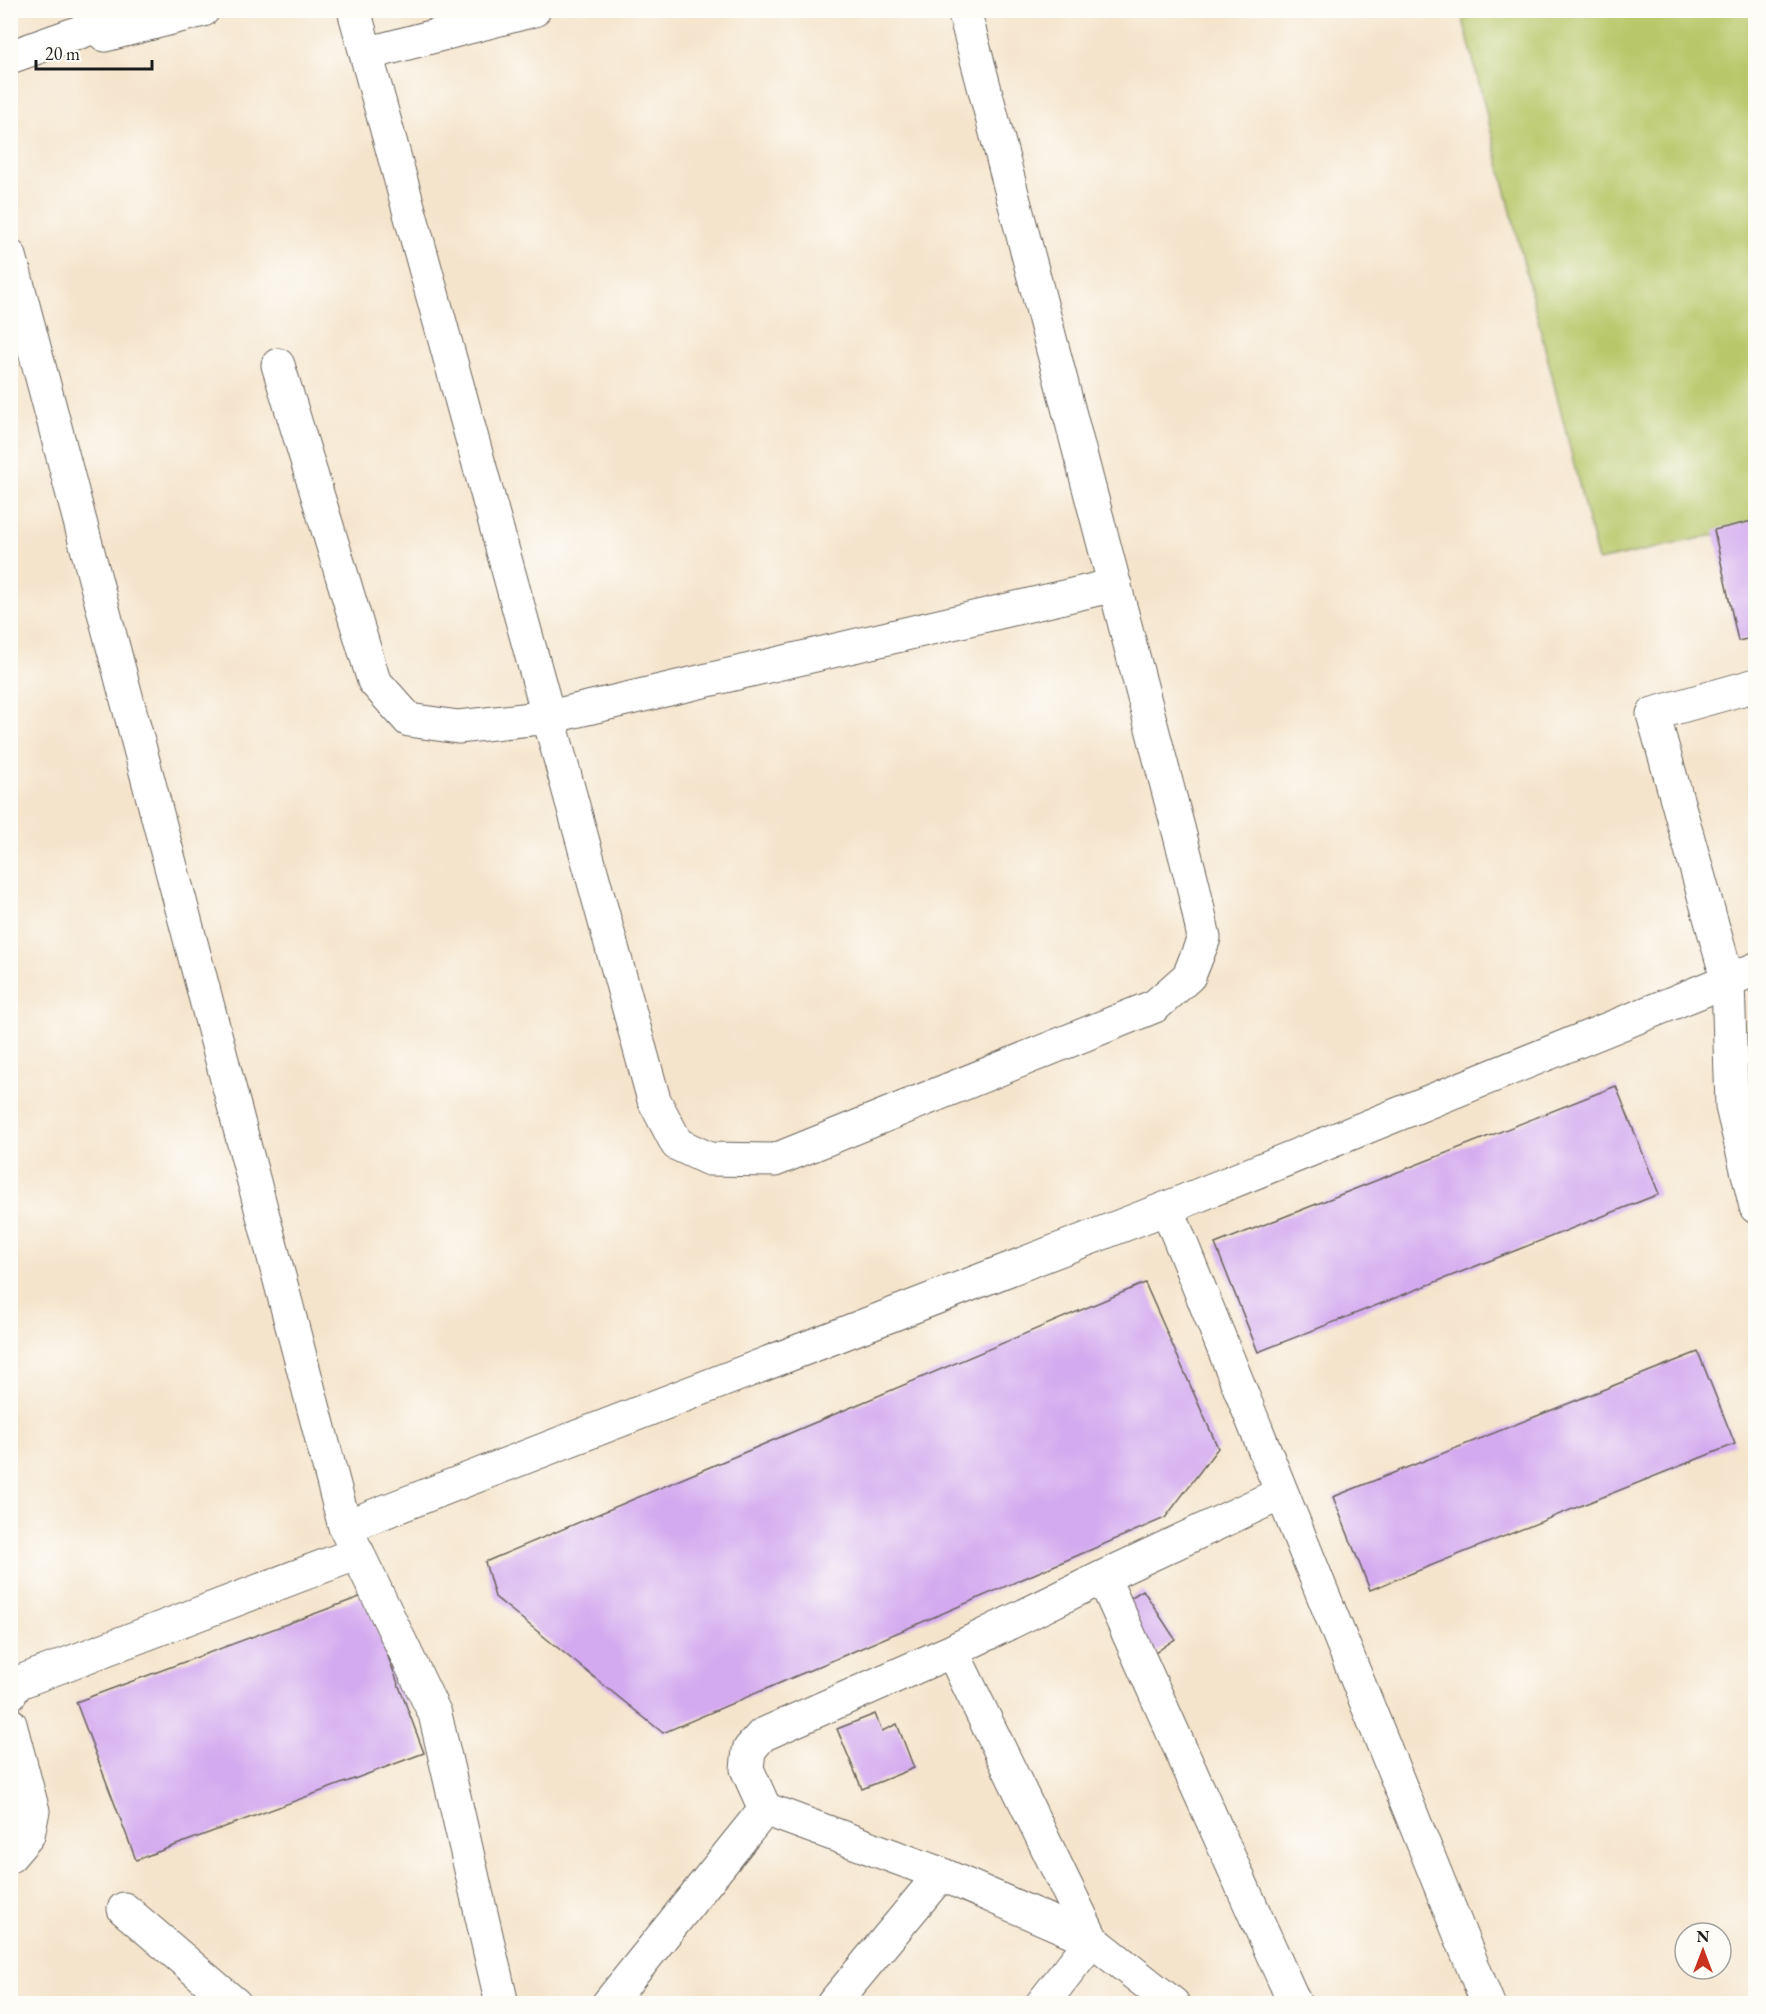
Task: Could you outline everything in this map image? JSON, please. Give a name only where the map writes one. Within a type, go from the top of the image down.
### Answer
[{"type":"main road","points":[[10,58],[142,10]]},
{"type":"main road","points":[[10,58],[203,10]]},
{"type":"main road","points":[[354,10],[654,1100],[677,1144],[709,1159],[774,1160],[1155,1006],[1189,976],[1204,938],[1193,885],[964,10]]},
{"type":"main road","points":[[366,54],[534,10]]},
{"type":"main road","points":[[10,256],[352,1540],[435,1714],[502,2004]]},
{"type":"main road","points":[[278,365],[374,681],[409,720],[458,727],[549,717],[1115,585]]},
{"type":"main road","points":[[1755,685],[1653,714],[1742,975],[1732,1107],[1751,1168],[1755,1207]]},
{"type":"main road","points":[[10,1694],[17,1683],[352,1540],[1742,975]]},
{"type":"main road","points":[[1167,1208],[1488,2004]]},
{"type":"main road","points":[[1173,2004],[1092,1940],[941,1874],[765,1809],[747,1769],[748,1750],[762,1735],[952,1652],[1103,1577],[1282,1493]]},
{"type":"main road","points":[[1103,1577],[1294,2004]]},
{"type":"main road","points":[[952,1652],[1092,1940]]},
{"type":"main road","points":[[10,1724],[33,1811],[28,1834],[10,1856]]},
{"type":"main road","points":[[608,2004],[765,1809]]},
{"type":"main road","points":[[833,2004],[941,1874]]},
{"type":"main road","points":[[124,1909],[235,2004]]},
{"type":"main road","points":[[1042,2004],[1092,1940]]},
{"type":"green space","points":[[1461,11],[1755,11],[1755,526],[1598,561]]},
{"type":"building","points":[[1756,520],[1756,637],[1738,641],[1714,530]]},
{"type":"building","points":[[1616,1086],[1659,1194],[1258,1352],[1215,1244]]},
{"type":"building","points":[[1145,1283],[1218,1448],[1165,1518],[663,1733],[495,1597],[485,1562]]},
{"type":"building","points":[[1698,1352],[1735,1444],[1370,1590],[1333,1497]]},
{"type":"building","points":[[1143,1590],[1175,1639],[1155,1653],[1122,1603]]},
{"type":"building","points":[[365,1595],[424,1753],[136,1860],[76,1702]]},
{"type":"building","points":[[875,1714],[882,1731],[897,1724],[914,1768],[862,1789],[837,1729]]}]
